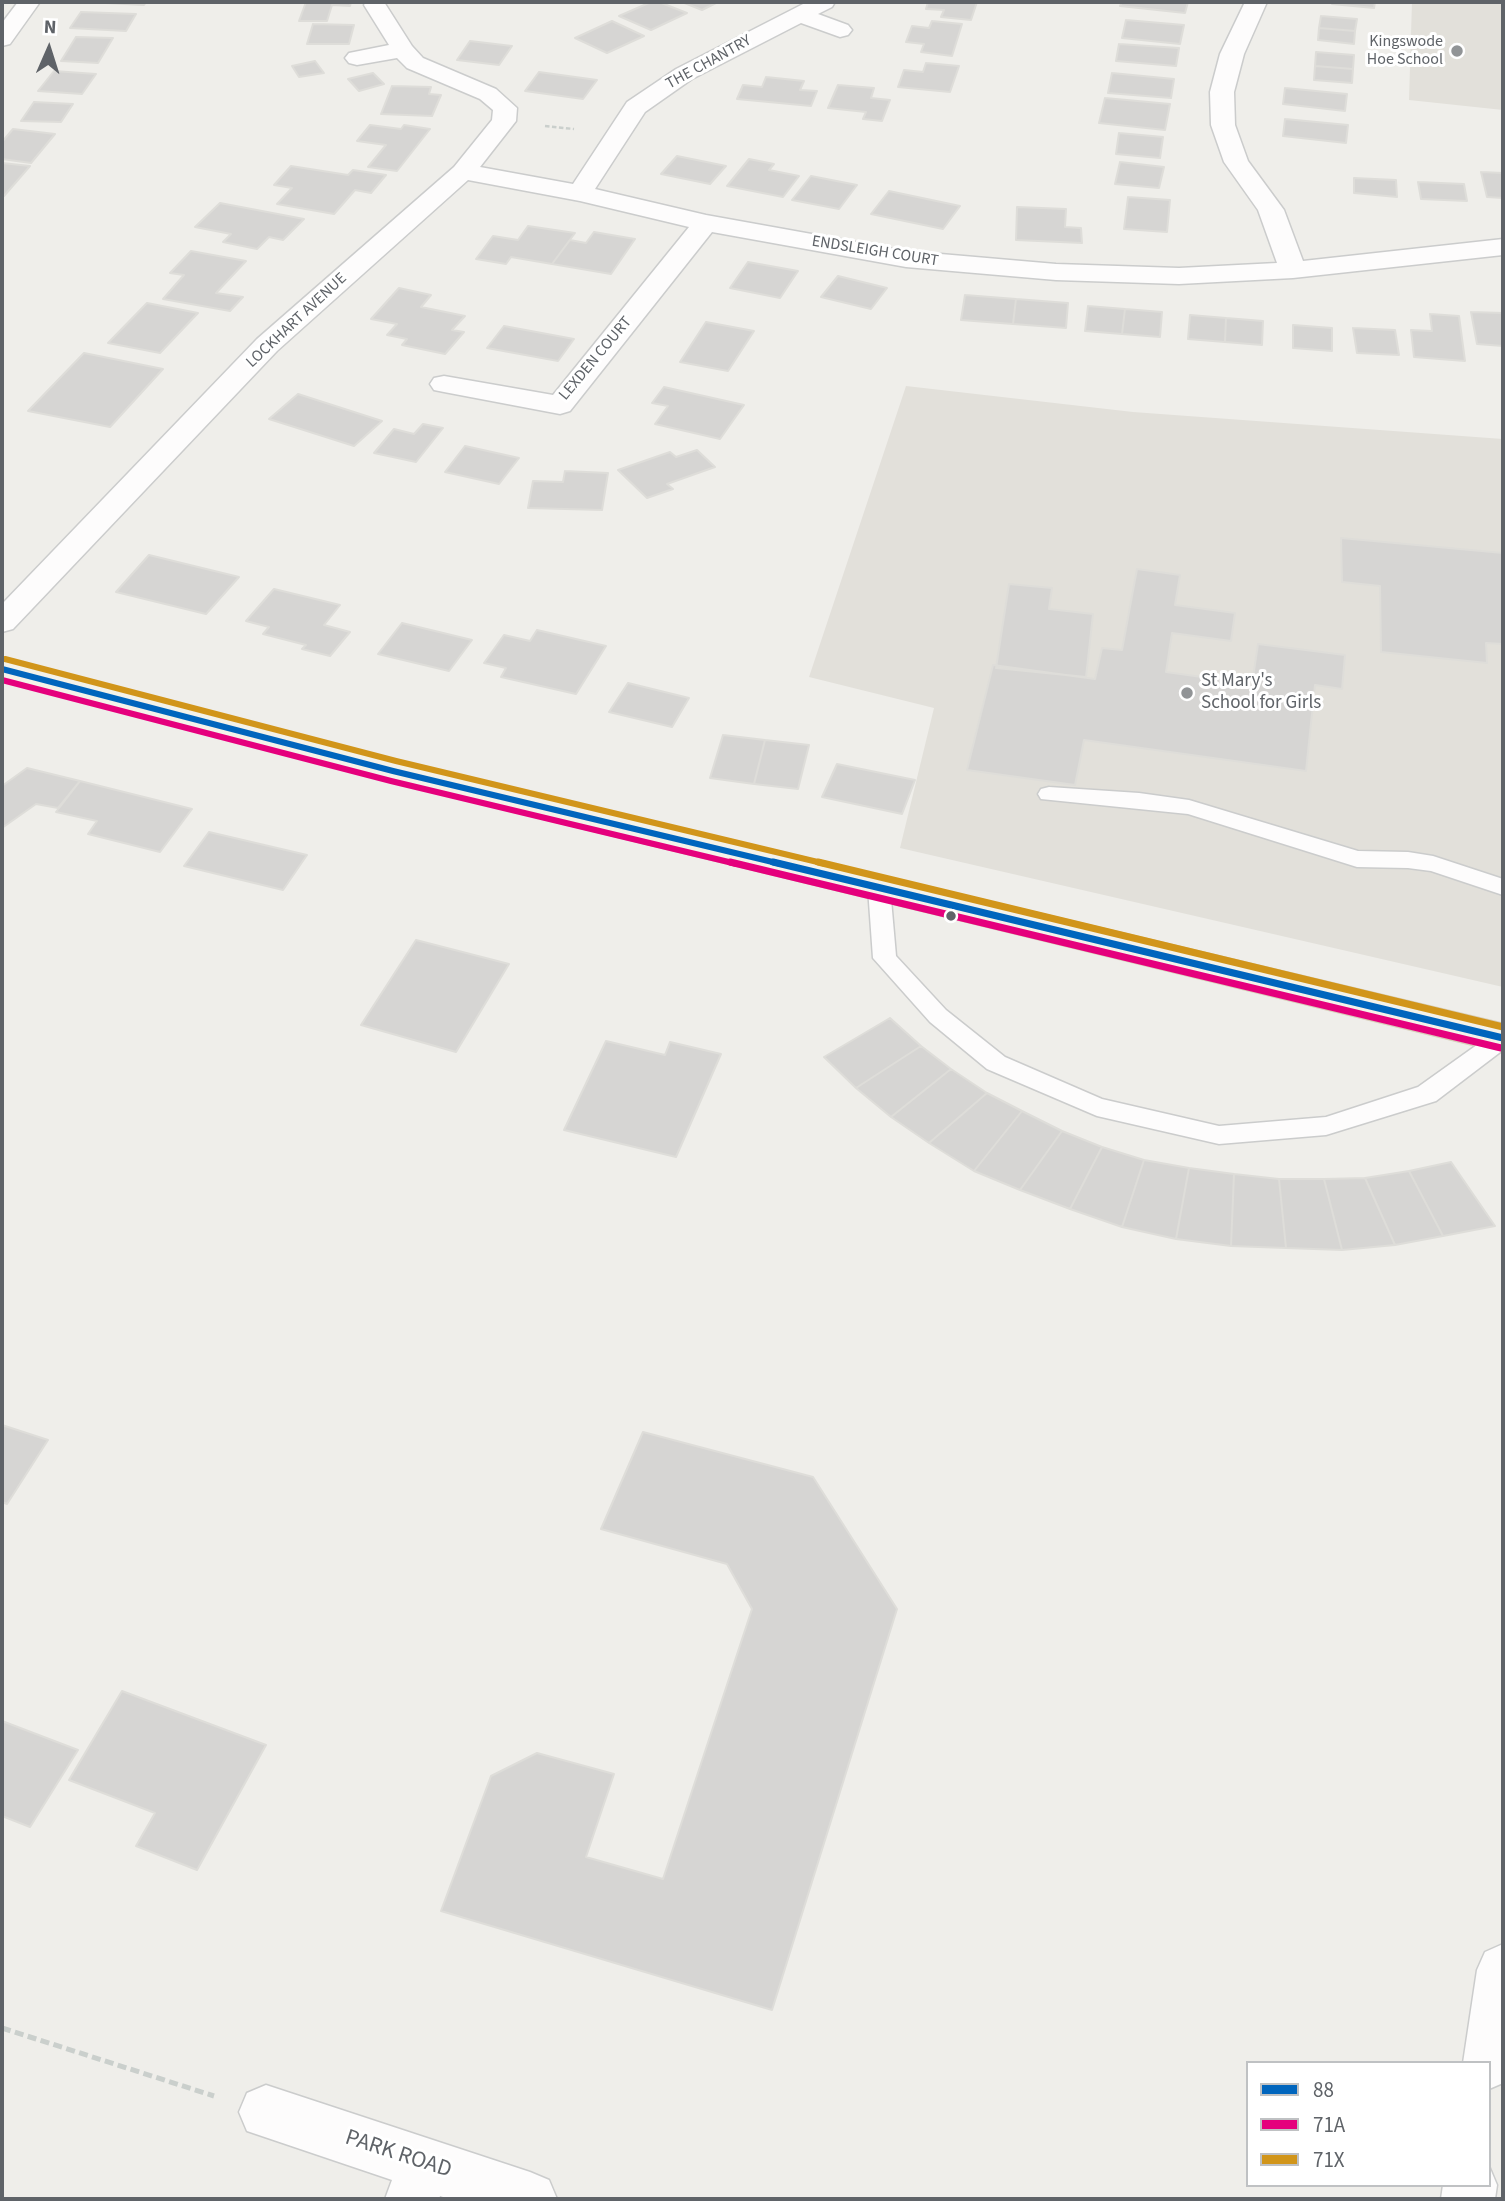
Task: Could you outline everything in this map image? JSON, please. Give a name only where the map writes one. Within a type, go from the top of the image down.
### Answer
[{"type":"main road","points":[[2,669],[380,768],[1503,1038]]},
{"type":"street","points":[[2,39],[29,2]]},
{"type":"street","name":"THE CHANTRY","points":[[580,193],[636,107],[684,74],[824,2]]},
{"type":"street","points":[[1256,2],[1231,54],[1222,92],[1223,125],[1236,162],[1272,210],[1293,270]]},
{"type":"street","points":[[375,5],[403,50],[415,63],[488,94],[505,108],[504,121]]},
{"type":"street","points":[[800,15],[841,30]]},
{"type":"street","points":[[357,58],[403,50]]},
{"type":"street","name":"LOCKHART AVENUE","points":[[2,622],[267,345],[463,172],[504,121]]},
{"type":"street","name":"ENDSLEIGH COURT","points":[[463,172],[580,193],[706,223],[906,258],[993,268],[1179,276],[1293,270],[1503,247]]},
{"type":"street","name":"LEXDEN COURT","points":[[444,384],[560,405],[706,223]]},
{"type":"street","points":[[1489,2061],[1503,1970]]},
{"type":"street","name":"PARK ROAD","points":[[266,2112],[419,2182],[530,2199]]},
{"type":"lane","points":[[1049,794],[1139,800],[1189,807],[1357,859],[1408,860],[1433,864],[1503,887]]},
{"type":"lane","points":[[879,887],[885,958],[938,1016],[996,1063],[1111,1110],[1220,1135],[1326,1126],[1427,1094],[1503,1038]]},
{"type":"path","points":[[504,121],[617,134]]},
{"type":"path","points":[[2,2028],[266,2112]]},
{"type":"shaded area","name":"Kingswode Hoe School","points":[[1412,2],[1503,2],[1503,110],[1409,100]]},
{"type":"shaded area","name":"St Mary's School for Girls","points":[[906,386],[1133,412],[1503,439],[1503,987],[900,848],[934,708],[809,677]]},
{"type":"building","points":[[87,2],[146,2],[144,5]]},
{"type":"building","points":[[306,2],[351,2],[350,6],[332,5],[327,21],[299,21]]},
{"type":"building","points":[[651,2],[659,2],[687,13],[651,30],[619,16]]},
{"type":"building","points":[[682,2],[718,2],[702,10]]},
{"type":"building","points":[[928,2],[977,2],[971,20],[941,17],[944,10],[926,9]]},
{"type":"building","points":[[1122,2],[1188,2],[1185,13],[1120,6]]},
{"type":"building","points":[[1332,2],[1375,2],[1374,8]]},
{"type":"building","points":[[81,12],[136,14],[126,31],[70,28]]},
{"type":"building","points":[[1321,16],[1357,19],[1355,31],[1319,28]]},
{"type":"building","points":[[1126,20],[1184,25],[1180,44],[1122,38]]},
{"type":"building","points":[[612,21],[644,36],[607,53],[575,38]]},
{"type":"building","points":[[932,21],[962,24],[952,56],[921,52],[924,44],[906,42],[912,26],[929,28]]},
{"type":"building","points":[[313,24],[354,25],[349,44],[307,44]]},
{"type":"building","points":[[1319,28],[1355,31],[1354,44],[1318,40]]},
{"type":"building","points":[[76,37],[113,38],[98,63],[61,61]]},
{"type":"building","points":[[470,41],[512,46],[499,65],[457,60]]},
{"type":"building","points":[[1119,44],[1179,48],[1176,66],[1116,61]]},
{"type":"building","points":[[1316,52],[1354,55],[1353,69],[1315,66]]},
{"type":"building","points":[[315,61],[324,73],[299,77],[292,66]]},
{"type":"building","points":[[926,63],[959,66],[950,92],[898,87],[904,70],[923,72]]},
{"type":"building","points":[[1315,66],[1353,69],[1352,83],[1314,80]]},
{"type":"building","points":[[54,71],[96,74],[82,94],[38,91]]},
{"type":"building","points":[[539,72],[597,80],[583,99],[525,91]]},
{"type":"building","points":[[373,73],[384,84],[359,91],[348,79]]},
{"type":"building","points":[[1112,73],[1174,79],[1171,98],[1108,93]]},
{"type":"building","points":[[766,77],[804,81],[800,90],[817,91],[811,106],[737,99],[743,85],[762,87]]},
{"type":"building","points":[[838,85],[874,88],[871,98],[890,100],[882,121],[863,119],[866,112],[828,108]]},
{"type":"building","points":[[392,86],[431,87],[429,94],[441,95],[432,116],[381,114]]},
{"type":"building","points":[[1285,88],[1347,94],[1345,111],[1283,104]]},
{"type":"building","points":[[1105,98],[1170,104],[1165,130],[1099,123]]},
{"type":"building","points":[[34,102],[73,104],[61,122],[21,121]]},
{"type":"building","points":[[1285,119],[1348,125],[1346,143],[1283,136]]},
{"type":"building","points":[[370,125],[401,129],[404,125],[430,129],[397,171],[368,167],[386,145],[357,141]]},
{"type":"building","points":[[13,129],[55,134],[31,163],[2,159],[2,142]]},
{"type":"building","points":[[1119,133],[1163,137],[1160,158],[1116,154]]},
{"type":"building","points":[[677,156],[726,166],[710,184],[661,174]]},
{"type":"building","points":[[749,159],[774,164],[769,170],[799,176],[783,197],[727,186]]},
{"type":"building","points":[[1120,162],[1164,167],[1159,188],[1115,184]]},
{"type":"building","points":[[2,163],[30,166],[4,196],[2,196]]},
{"type":"building","points":[[291,166],[348,175],[353,170],[386,175],[371,193],[355,190],[334,214],[277,204],[292,188],[274,185]]},
{"type":"building","points":[[1481,172],[1503,173],[1503,198],[1487,197]]},
{"type":"building","points":[[811,176],[857,185],[839,209],[792,200]]},
{"type":"building","points":[[1354,178],[1396,180],[1397,197],[1354,193]]},
{"type":"building","points":[[1418,182],[1464,184],[1467,201],[1421,199]]},
{"type":"building","points":[[889,191],[960,206],[943,229],[871,214]]},
{"type":"building","points":[[1128,197],[1170,200],[1167,232],[1124,229]]},
{"type":"building","points":[[220,203],[304,219],[283,240],[269,237],[257,249],[223,242],[231,234],[195,227]]},
{"type":"building","points":[[1017,207],[1066,209],[1065,227],[1081,228],[1082,243],[1016,240]]},
{"type":"building","points":[[528,226],[575,233],[552,264],[511,257],[506,264],[476,259],[493,236],[518,240]]},
{"type":"building","points":[[594,232],[635,239],[611,274],[552,264],[570,240],[586,243]]},
{"type":"building","points":[[191,251],[246,261],[216,293],[243,297],[230,311],[163,299],[184,275],[170,273]]},
{"type":"building","points":[[748,262],[798,271],[780,298],[730,288]]},
{"type":"building","points":[[838,276],[887,288],[871,309],[821,297]]},
{"type":"building","points":[[399,288],[431,295],[421,307],[465,316],[452,330],[464,332],[445,354],[402,345],[407,339],[387,335],[397,324],[371,319]]},
{"type":"building","points":[[965,295],[1016,299],[1013,324],[961,320]]},
{"type":"building","points":[[1016,299],[1068,303],[1066,328],[1013,324]]},
{"type":"building","points":[[147,303],[198,313],[160,353],[108,343]]},
{"type":"building","points":[[1088,306],[1125,309],[1122,334],[1085,331]]},
{"type":"building","points":[[1125,309],[1162,312],[1160,337],[1122,334]]},
{"type":"building","points":[[1471,312],[1503,313],[1503,346],[1477,344]]},
{"type":"building","points":[[1430,314],[1459,316],[1465,361],[1414,357],[1411,330],[1432,331]]},
{"type":"building","points":[[1190,315],[1226,318],[1225,342],[1188,339]]},
{"type":"building","points":[[1226,318],[1263,321],[1262,345],[1225,342]]},
{"type":"building","points":[[706,322],[754,331],[728,371],[680,362]]},
{"type":"building","points":[[1293,325],[1332,328],[1332,351],[1293,348]]},
{"type":"building","points":[[504,326],[574,339],[558,361],[487,348]]},
{"type":"building","points":[[1353,328],[1395,330],[1399,355],[1357,353]]},
{"type":"building","points":[[84,353],[163,369],[110,427],[28,411]]},
{"type":"building","points":[[664,387],[744,405],[720,439],[655,424],[668,406],[652,403]]},
{"type":"building","points":[[298,394],[382,421],[354,446],[269,419]]},
{"type":"building","points":[[423,424],[443,428],[416,462],[374,453],[394,429],[414,434]]},
{"type":"building","points":[[465,446],[519,458],[499,484],[445,472]]},
{"type":"building","points":[[697,450],[715,467],[667,484],[673,489],[647,498],[618,470],[670,452],[676,457]]},
{"type":"building","points":[[565,471],[608,473],[602,510],[528,508],[533,481],[563,482]]},
{"type":"building","points":[[1341,538],[1503,553],[1503,644],[1486,643],[1487,663],[1381,652],[1380,586],[1342,582]]},
{"type":"building","points":[[149,555],[239,577],[206,614],[116,592]]},
{"type":"building","points":[[1137,569],[1180,575],[1175,605],[1235,613],[1231,641],[1172,633],[1166,672],[1252,684],[1258,644],[1345,655],[1342,689],[1315,685],[1306,771],[1084,740],[1075,785],[967,770],[993,665],[1095,679],[1102,648],[1122,650]]},
{"type":"building","points":[[1009,584],[1052,588],[1049,609],[1093,614],[1086,677],[996,668]]},
{"type":"building","points":[[274,589],[340,605],[324,625],[350,632],[330,656],[302,649],[306,645],[263,634],[269,627],[246,621]]},
{"type":"building","points":[[402,623],[472,640],[449,671],[378,654]]},
{"type":"building","points":[[537,630],[606,646],[576,694],[501,677],[506,668],[484,663],[504,635],[530,641]]},
{"type":"building","points":[[628,683],[689,698],[672,727],[609,712]]},
{"type":"building","points":[[723,735],[765,740],[754,784],[710,778]]},
{"type":"building","points":[[765,740],[809,745],[798,789],[754,784]]},
{"type":"building","points":[[837,764],[915,780],[902,814],[822,797]]},
{"type":"building","points":[[27,768],[80,781],[58,808],[36,804],[2,828],[2,786]]},
{"type":"building","points":[[80,781],[192,809],[160,852],[88,834],[97,821],[56,812]]},
{"type":"building","points":[[209,832],[307,855],[283,890],[184,866]]},
{"type":"building","points":[[416,940],[509,964],[456,1052],[361,1025]]},
{"type":"building","points":[[890,1018],[921,1046],[856,1088],[824,1057]]},
{"type":"building","points":[[606,1041],[665,1055],[670,1042],[721,1054],[676,1157],[564,1130]]},
{"type":"building","points":[[921,1046],[951,1069],[891,1117],[856,1088]]},
{"type":"building","points":[[951,1069],[987,1093],[929,1143],[891,1117]]},
{"type":"building","points":[[987,1093],[1022,1111],[974,1171],[929,1143]]},
{"type":"building","points":[[1022,1111],[1062,1131],[1020,1190],[974,1171]]},
{"type":"building","points":[[1062,1131],[1102,1147],[1070,1209],[1020,1190]]},
{"type":"building","points":[[1102,1147],[1144,1160],[1122,1227],[1070,1209]]},
{"type":"building","points":[[1144,1160],[1189,1168],[1176,1239],[1122,1227]]},
{"type":"building","points":[[1451,1162],[1495,1226],[1443,1236],[1409,1171]]},
{"type":"building","points":[[1189,1168],[1234,1174],[1231,1246],[1176,1239]]},
{"type":"building","points":[[1409,1171],[1443,1236],[1395,1245],[1365,1178]]},
{"type":"building","points":[[1234,1174],[1279,1179],[1286,1248],[1231,1246]]},
{"type":"building","points":[[1365,1178],[1395,1245],[1342,1250],[1324,1179]]},
{"type":"building","points":[[1279,1179],[1324,1179],[1342,1250],[1286,1248]]},
{"type":"building","points":[[2,1425],[48,1440],[7,1504],[2,1502]]},
{"type":"building","points":[[643,1432],[813,1477],[897,1609],[772,2010],[441,1911],[491,1776],[537,1753],[614,1774],[586,1857],[663,1879],[752,1609],[727,1564],[601,1529]]},
{"type":"building","points":[[122,1691],[266,1745],[197,1870],[136,1846],[155,1813],[69,1780]]},
{"type":"building","points":[[2,1721],[78,1750],[30,1827],[2,1816]]},
{"type":"transit line","name":"71X","points":[[5,659],[396,761],[1503,1027]]},
{"type":"transit line","name":"88","points":[[2,669],[393,771],[1503,1038]]},
{"type":"transit line","name":"71A","points":[[2,680],[391,781],[1501,1048]]},
{"type":"place","name":"Kingswode Hoe School","points":[[1457,51]]},
{"type":"place","name":"St Mary's School for Girls","points":[[1187,693]]}]
